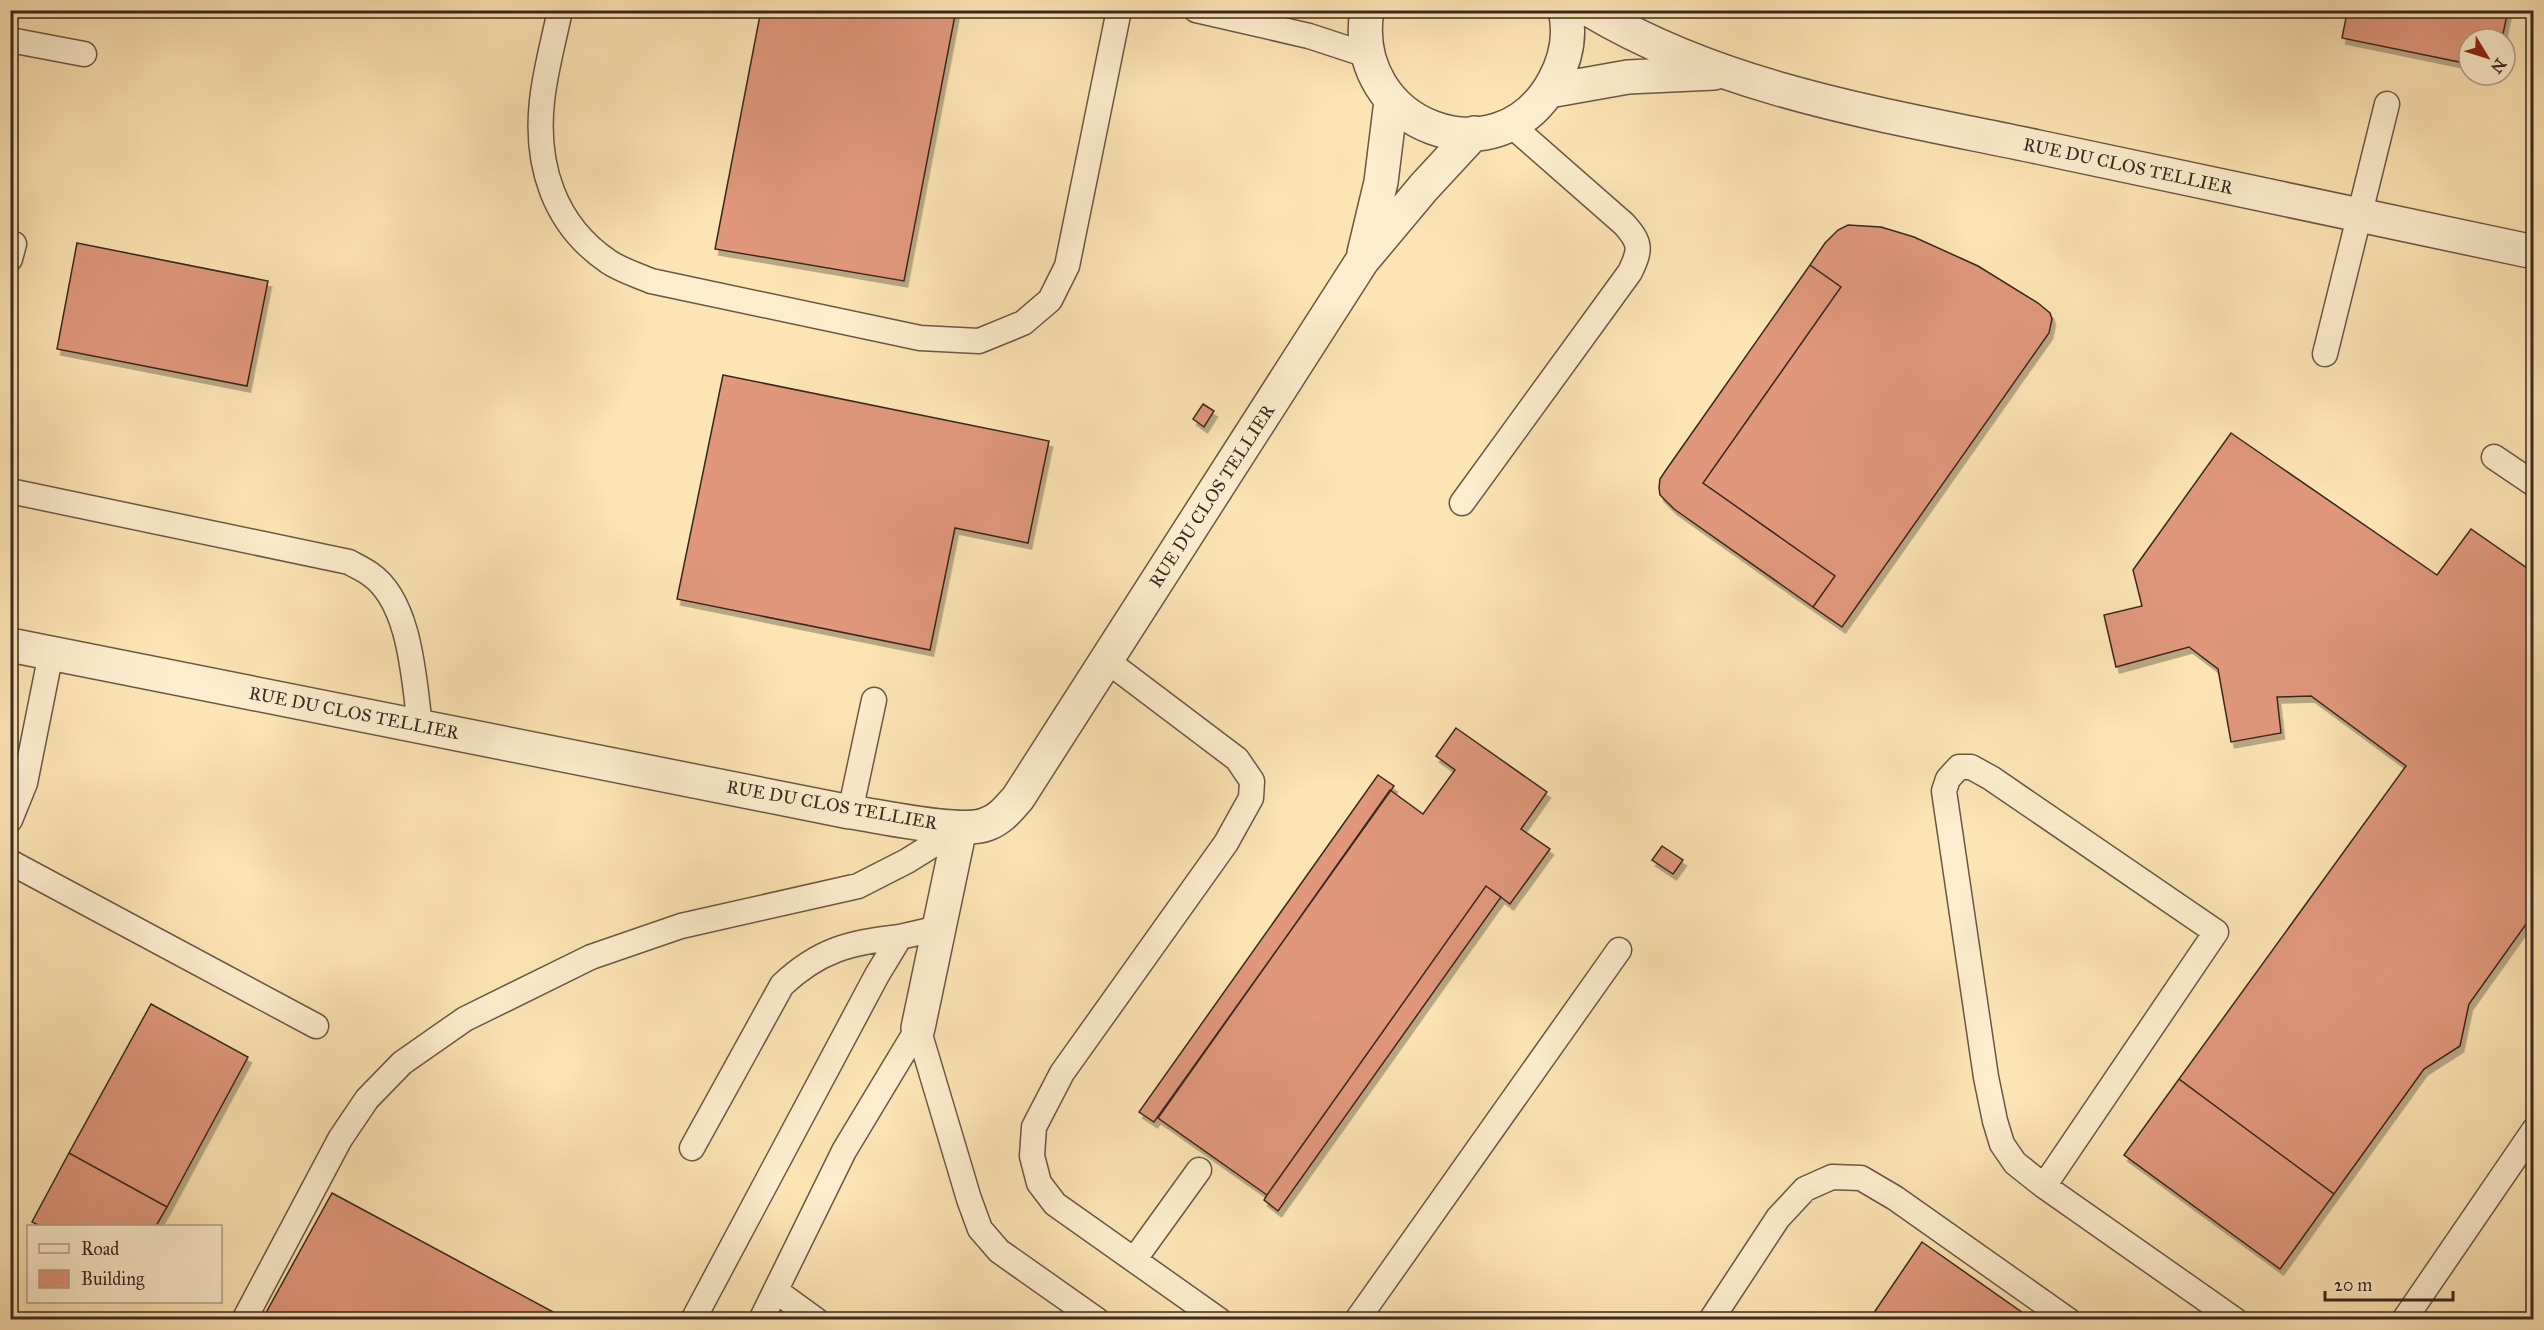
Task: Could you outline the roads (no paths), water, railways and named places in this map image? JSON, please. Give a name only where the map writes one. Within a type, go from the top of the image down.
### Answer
[{"type":"street","points":[[1367,10],[1364,28],[1367,55],[1376,79],[1391,101],[1412,119],[1436,129],[1461,134],[1486,132],[1510,124],[1532,110],[1549,91],[1561,69],[1567,44],[1565,10]]},
{"type":"street","name":"RUE DU CLOS TELLIER","points":[[1590,10],[1613,25],[1724,73],[1857,109],[2534,252]]},
{"type":"street","name":"RUE DU CLOS TELLIER","points":[[1549,91],[1628,77],[1724,73]]},
{"type":"street","name":"RUE DU CLOS TELLIER","points":[[1362,261],[1381,182],[1391,101]]},
{"type":"street","name":"RUE DU CLOS TELLIER","points":[[10,645],[850,812],[960,828],[986,825],[1002,816],[1018,798],[1362,261],[1424,187],[1474,133]]},
{"type":"street","points":[[918,1028],[960,828]]},
{"type":"lane","points":[[561,10],[542,101],[542,162],[558,208],[580,239],[610,263],[651,281],[920,338],[979,341],[1023,323],[1050,300],[1067,266],[1119,10]]},
{"type":"lane","points":[[1196,10],[1309,36],[1367,55]]},
{"type":"lane","points":[[10,40],[84,54]]},
{"type":"lane","points":[[2325,354],[2387,104]]},
{"type":"lane","points":[[1462,503],[1630,272],[1639,253],[1636,238],[1624,224],[1510,124]]},
{"type":"lane","points":[[2494,457],[2534,484]]},
{"type":"lane","points":[[10,491],[349,562],[371,574],[389,594],[402,622],[412,660],[420,726]]},
{"type":"lane","points":[[10,820],[25,783],[51,652]]},
{"type":"lane","points":[[1106,660],[1237,759],[1252,781],[1251,798],[1226,843],[1062,1073],[1034,1127],[1032,1156],[1039,1183],[1055,1204],[1219,1320]]},
{"type":"lane","points":[[850,812],[874,700]]},
{"type":"lane","points":[[2044,1186],[2216,932],[1991,778],[1971,767],[1959,767],[1948,779],[1944,791],[1986,1077],[2002,1144],[2015,1163],[2044,1186],[2235,1320]]},
{"type":"lane","points":[[244,1320],[340,1139],[368,1098],[402,1063],[465,1020],[591,957],[681,926],[858,886],[907,861],[960,828]]},
{"type":"lane","points":[[10,862],[316,1026]]},
{"type":"lane","points":[[692,1148],[782,985],[799,969],[828,952],[861,941],[900,937],[939,928]]},
{"type":"lane","points":[[693,1320],[871,986],[900,937]]},
{"type":"lane","points":[[1358,1320],[1618,950]]},
{"type":"lane","points":[[761,1320],[844,1151],[918,1028]]},
{"type":"lane","points":[[918,1028],[969,1199],[980,1228],[999,1251],[1097,1320]]},
{"type":"lane","points":[[2404,1320],[2534,1130]]},
{"type":"lane","points":[[1134,1260],[1199,1170]]},
{"type":"lane","points":[[1711,1320],[1778,1218],[1805,1189],[1832,1177],[1861,1178],[1895,1198],[2068,1320]]},
{"type":"lane","points":[[776,1291],[816,1320]]}]
